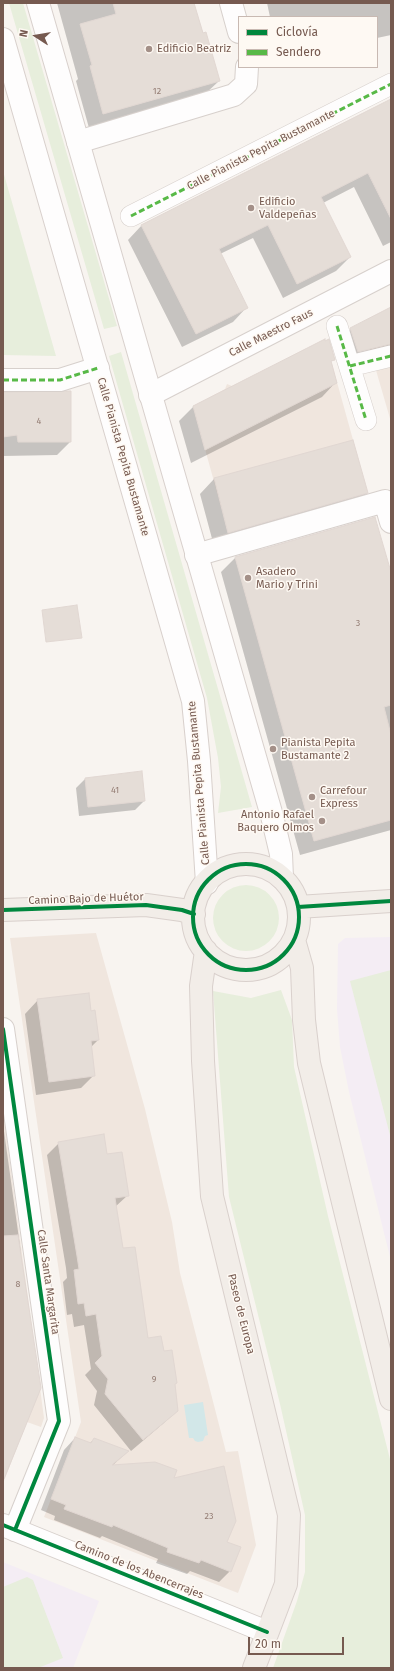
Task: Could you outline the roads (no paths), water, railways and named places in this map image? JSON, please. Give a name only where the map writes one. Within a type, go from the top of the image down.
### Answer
[{"type":"main road","points":[[38,3],[272,816],[281,854],[282,878]]},
{"type":"main road","points":[[231,3],[238,28]]},
{"type":"main road","name":"Calle Pianista Pepita Bustamante","points":[[3,39],[193,701],[199,761],[207,883]]},
{"type":"main road","points":[[78,142],[234,95],[246,76]]},
{"type":"main road","name":"Calle Maestro Faus","points":[[150,395],[391,271]]},
{"type":"main road","points":[[3,380],[60,380],[98,368]]},
{"type":"main road","points":[[196,555],[385,501],[391,522]]},
{"type":"main road","points":[[244,864],[264,867],[282,878],[292,890],[298,907],[299,924],[294,940],[288,950],[270,965],[247,971],[224,966],[214,960],[198,940],[194,928],[194,914],[198,897],[207,883],[223,870],[244,864]]},
{"type":"main road","points":[[298,907],[391,901]]},
{"type":"main road","name":"Camino Bajo de Huétor","points":[[3,910],[146,905],[182,910],[194,914]]},
{"type":"main road","points":[[294,940],[302,968],[304,1020],[309,1063],[391,1399]]},
{"type":"main road","name":"Paseo de Europa","points":[[206,951],[201,986],[212,1196],[289,1514],[286,1584],[254,1668]]},
{"type":"main road","name":"Calle Santa Margarita","points":[[3,1029],[59,1421],[9,1528]]},
{"type":"main road","name":"Camino de los Abencerrajes","points":[[9,1528],[267,1632]]},
{"type":"street","name":"Calle Pianista Pepita Bustamante","points":[[131,216],[391,84]]},
{"type":"street","points":[[338,326],[366,420]]},
{"type":"street","points":[[350,366],[391,356]]},
{"type":"place","name":"Edificio Beatriz","points":[[149,49]]},
{"type":"place","name":"Edificio Valdepeñas","points":[[251,208]]},
{"type":"place","name":"Asadero Mario y Trini","points":[[248,578]]},
{"type":"place","name":"Pianista Pepita Bustamante 2","points":[[273,749]]},
{"type":"place","name":"Carrefour Express","points":[[312,797]]},
{"type":"place","name":"Antonio Rafael Baquero Olmos","points":[[322,821]]}]
